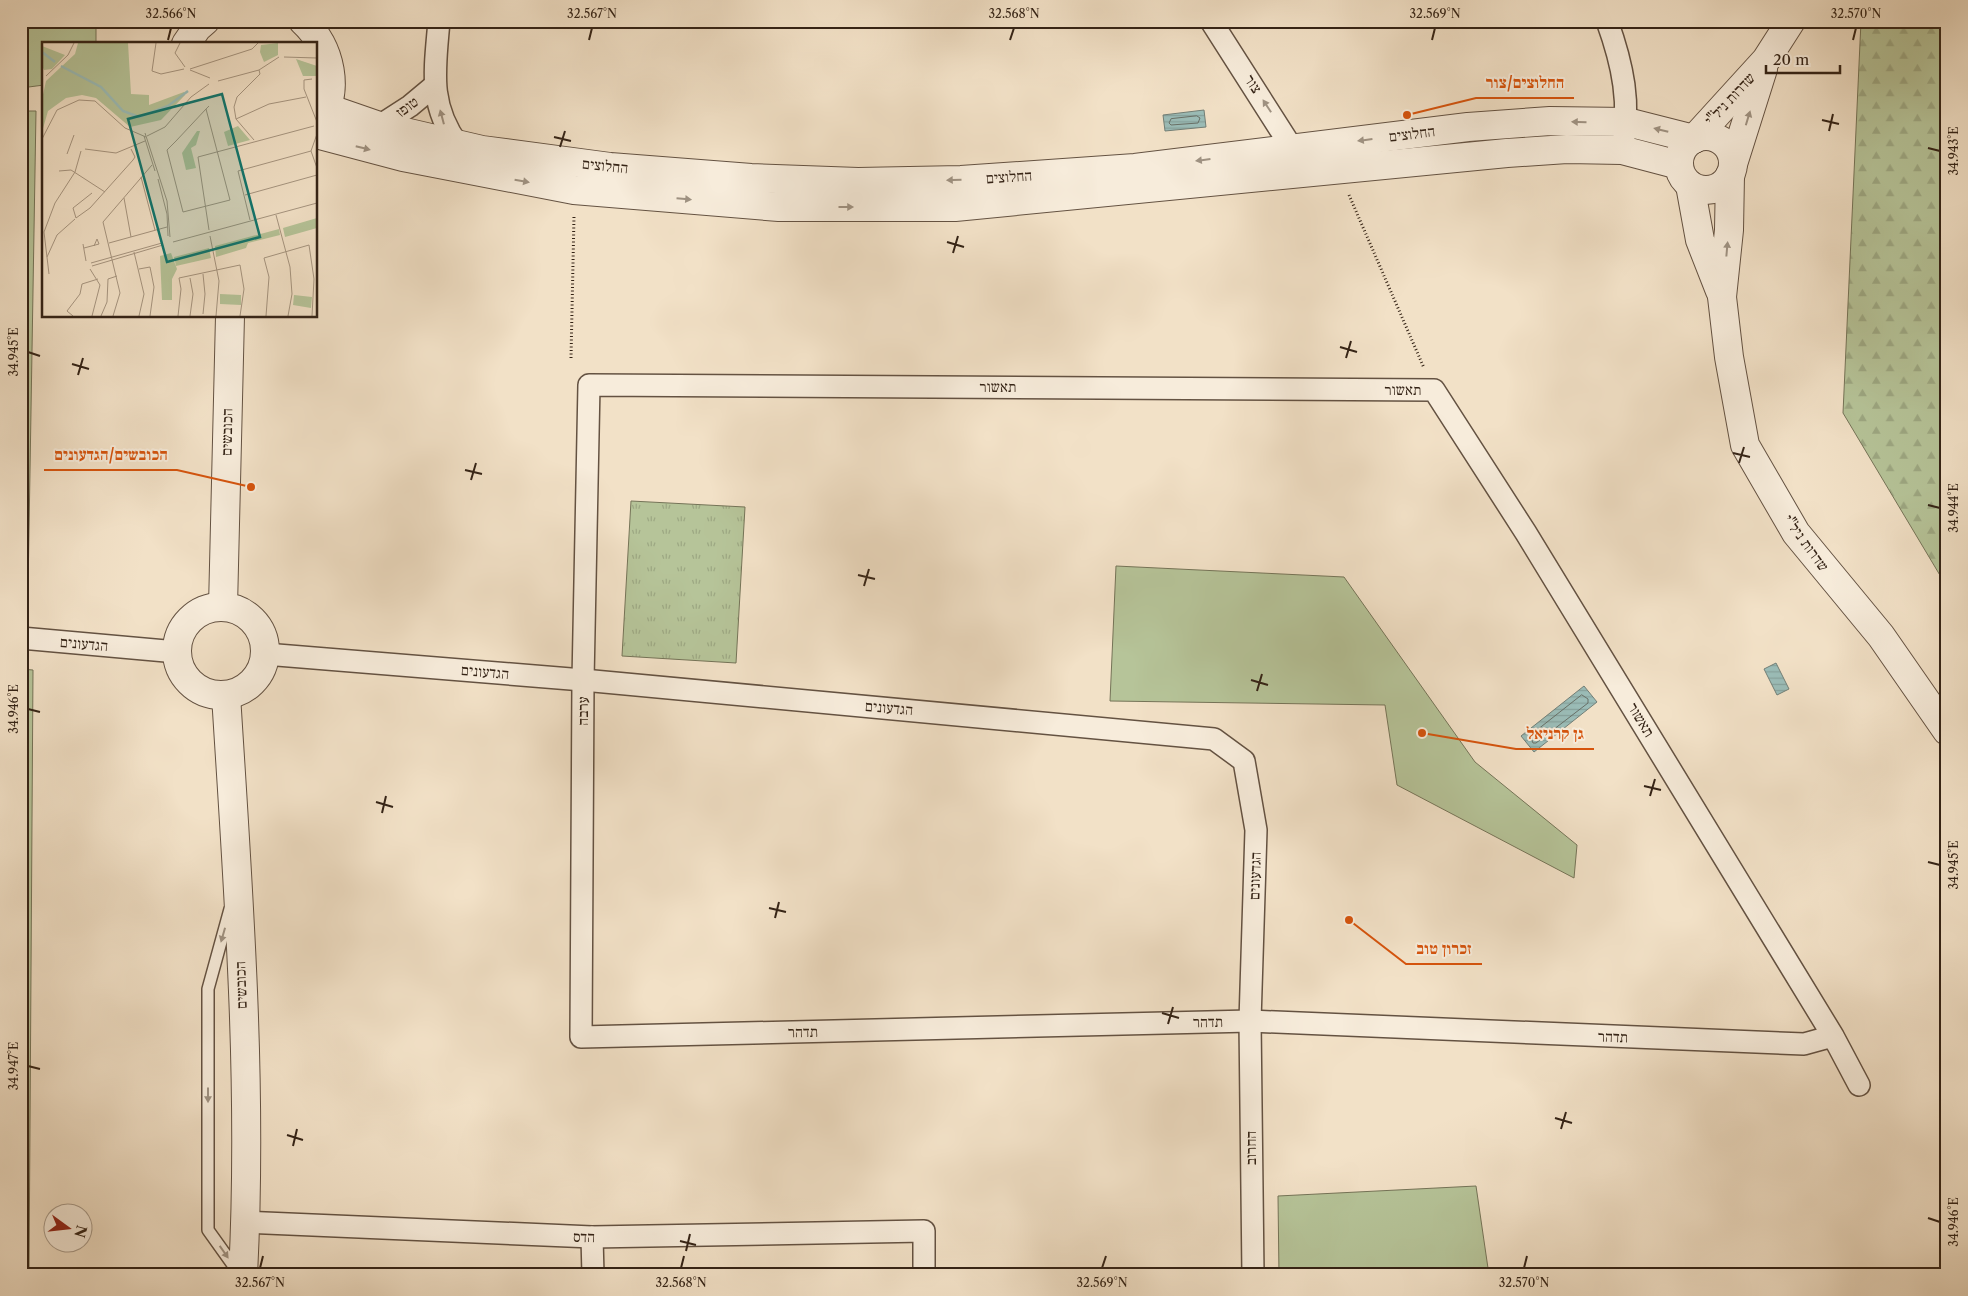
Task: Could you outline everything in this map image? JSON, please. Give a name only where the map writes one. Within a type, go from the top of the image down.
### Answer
[{"type":"street","points":[[187,42],[197,28],[205,21]]},
{"type":"street","points":[[303,21],[317,36],[327,54],[331,73],[331,92],[322,117]]},
{"type":"street","name":"טופז","points":[[439,21],[434,86],[445,128],[458,145]]},
{"type":"street","name":"צור","points":[[1211,21],[1292,148]]},
{"type":"street","points":[[1608,21],[1620,57],[1627,122],[1622,150]]},
{"type":"street","name":"שדרות ניל\"י","points":[[1694,138],[1766,60],[1791,21]]},
{"type":"street","name":"שדרות ניל\"י","points":[[1766,60],[1732,170],[1729,230],[1722,298],[1729,357],[1745,445],[1796,532],[1881,636],[1947,731]]},
{"type":"street","name":"טופז","points":[[380,126],[410,106],[434,86]]},
{"type":"street","name":"החלוצים","points":[[322,117],[380,126],[458,145],[610,167],[751,178],[858,182],[961,180],[1135,168],[1468,127],[1550,121],[1627,122],[1694,138]]},
{"type":"street","name":"החלוצים","points":[[318,135],[403,157],[574,190],[780,207],[954,207],[1507,153],[1568,149],[1622,150],[1685,175]]},
{"type":"street","points":[[1718,137],[1729,148],[1732,170],[1721,186],[1706,190],[1685,175],[1682,150],[1694,138],[1718,137]]},
{"type":"street","name":"שדרות ניל\"י","points":[[1685,175],[1700,240],[1722,298]]},
{"type":"street","name":"הכובשים","points":[[223,607],[230,318]]},
{"type":"street","name":"תאשור","points":[[588,385],[1434,390],[1526,533],[1833,1036],[1859,1085]]},
{"type":"street","name":"ערבה","points":[[581,1036],[583,680],[588,385]]},
{"type":"street","points":[[223,607],[237,610],[249,617],[258,628],[264,640],[265,654],[261,669],[253,682],[241,691],[226,695],[212,694],[192,684],[180,666],[177,652],[180,638],[186,625],[196,615],[209,609],[223,607]]},
{"type":"street","name":"הגדעונים","points":[[21,638],[177,652]]},
{"type":"street","name":"הגדעונים","points":[[265,654],[583,680],[1214,739],[1244,761],[1256,830],[1250,1022]]},
{"type":"street","name":"הכובשים","points":[[226,695],[242,991],[245,1222],[241,1275]]},
{"type":"street","name":"תדהר","points":[[581,1036],[1250,1022],[1804,1044],[1833,1036]]},
{"type":"street","name":"החרוב","points":[[1250,1022],[1253,1275]]},
{"type":"street","name":"הדס","points":[[245,1222],[592,1237],[924,1231],[924,1275]]},
{"type":"street","points":[[592,1237],[593,1275]]},
{"type":"lane","points":[[236,888],[208,988],[208,1230],[241,1275]]},
{"type":"path","points":[[1338,169],[1434,390]]},
{"type":"path","points":[[571,358],[574,190]]},
{"type":"green space","points":[[21,21],[96,21],[96,42],[42,42],[42,85],[21,88]]},
{"type":"green space","points":[[1861,21],[1947,21],[1947,587],[1843,413]]},
{"type":"green space","points":[[21,111],[36,111],[28,591],[21,590]]},
{"type":"green space","points":[[631,501],[745,507],[736,663],[622,656]]},
{"type":"green space","points":[[1116,566],[1344,577],[1475,762],[1577,845],[1574,878],[1397,785],[1385,705],[1110,701]]},
{"type":"green space","points":[[21,669],[33,670],[29,1275],[21,1275]]},
{"type":"green space","points":[[1476,1186],[1489,1275],[1279,1275],[1278,1196]]},
{"type":"water","points":[[1204,110],[1206,127],[1165,131],[1163,115]]},
{"type":"water","points":[[1776,663],[1789,689],[1777,695],[1764,669]]},
{"type":"water","points":[[1584,686],[1597,702],[1534,752],[1521,736]]},
{"type":"place","name":"החלוצים/צור","points":[[1407,115]]},
{"type":"place","name":"הכובשים/הגדעונים","points":[[251,487]]},
{"type":"place","name":"גן קרניאל","points":[[1422,733]]},
{"type":"place","name":"זכרון טוב","points":[[1349,920]]}]
